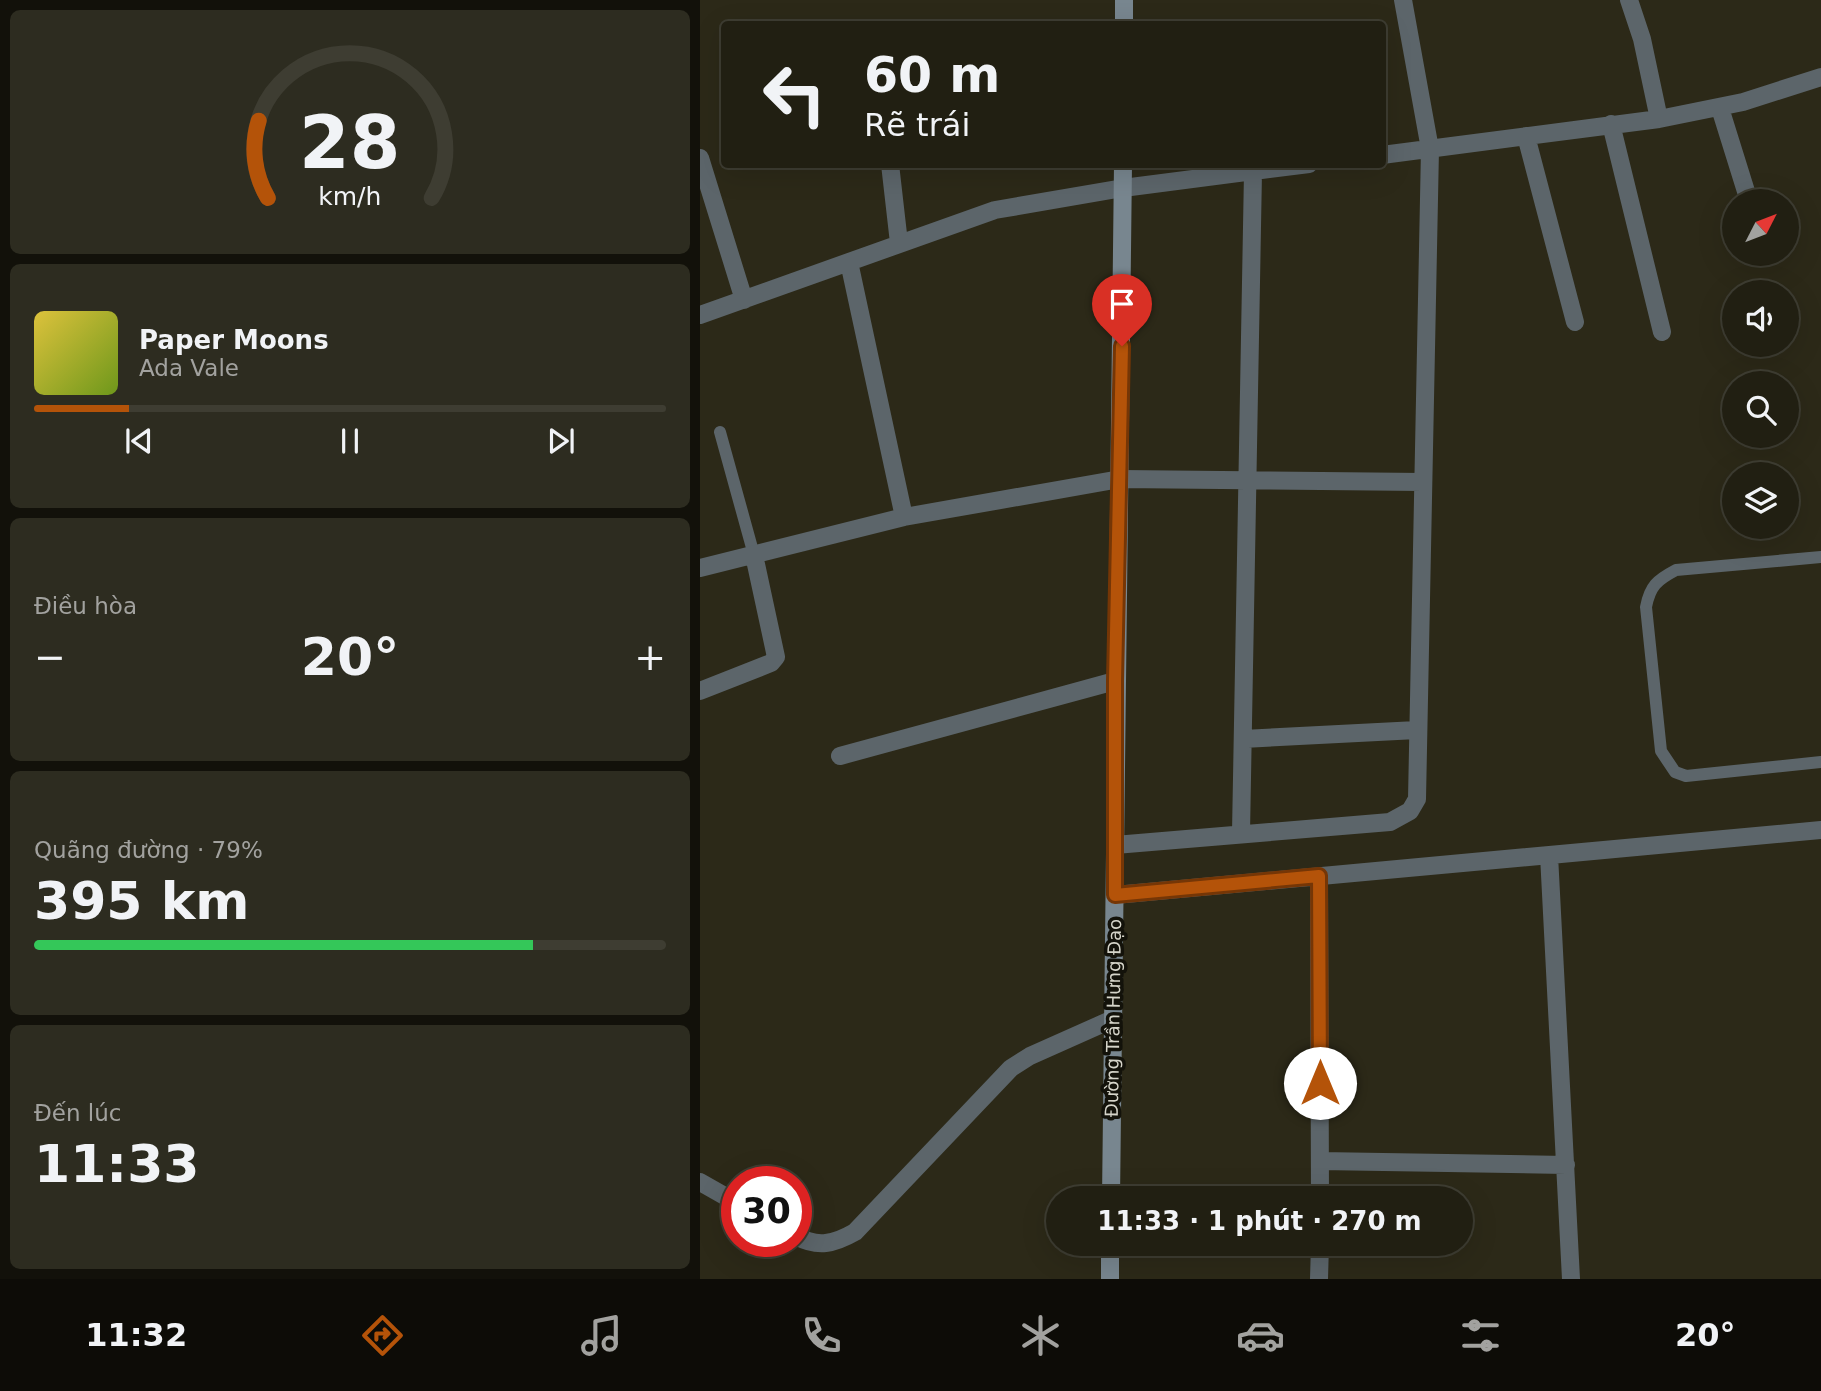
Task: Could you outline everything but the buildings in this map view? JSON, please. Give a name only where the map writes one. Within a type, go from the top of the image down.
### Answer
[{"type":"main road","points":[[1124,0],[1124,21]]},
{"type":"main road","name":"Đường Trần Hưng Đạo","points":[[1111,1186],[1123,168]]},
{"type":"main road","points":[[1110,1256],[1110,1279]]},
{"type":"street","points":[[1115,845],[1390,822],[1410,811],[1417,799],[1430,149],[1403,0]]},
{"type":"street","points":[[1629,0],[1643,39],[1659,119]]},
{"type":"street","points":[[1386,154],[1659,119],[1720,108],[1821,76]]},
{"type":"street","points":[[1720,108],[1745,189]]},
{"type":"street","points":[[1611,124],[1662,332]]},
{"type":"street","points":[[1526,136],[1575,322]]},
{"type":"street","points":[[700,158],[744,300]]},
{"type":"street","points":[[890,168],[899,243]]},
{"type":"street","points":[[700,315],[995,210],[1123,188],[1281,168]]},
{"type":"street","points":[[1241,833],[1253,172]]},
{"type":"street","points":[[849,262],[904,517]]},
{"type":"street","points":[[700,569],[904,517],[1120,479],[1423,481]]},
{"type":"street","points":[[700,691],[771,663],[776,657],[754,555]]},
{"type":"street","points":[[840,756],[1115,681]]},
{"type":"street","points":[[1243,739],[1417,730]]},
{"type":"street","points":[[1115,895],[1821,830]]},
{"type":"street","points":[[1549,855],[1571,1279]]},
{"type":"street","points":[[1319,876],[1320,1186]]},
{"type":"street","points":[[812,1243],[826,1245],[855,1232],[1011,1068],[1030,1056],[1113,1019]]},
{"type":"street","points":[[1320,1161],[1566,1165]]},
{"type":"street","points":[[700,1182],[721,1194]]},
{"type":"street","points":[[1320,1256],[1320,1279]]},
{"type":"lane","points":[[720,432],[754,555]]},
{"type":"lane","points":[[1821,557],[1676,570],[1658,579],[1650,589],[1646,607],[1661,751],[1675,772],[1686,776],[1821,762]]},
{"type":"route","points":[[1122,346],[1115,681],[1115,895],[1319,876],[1320,1083]]}]
